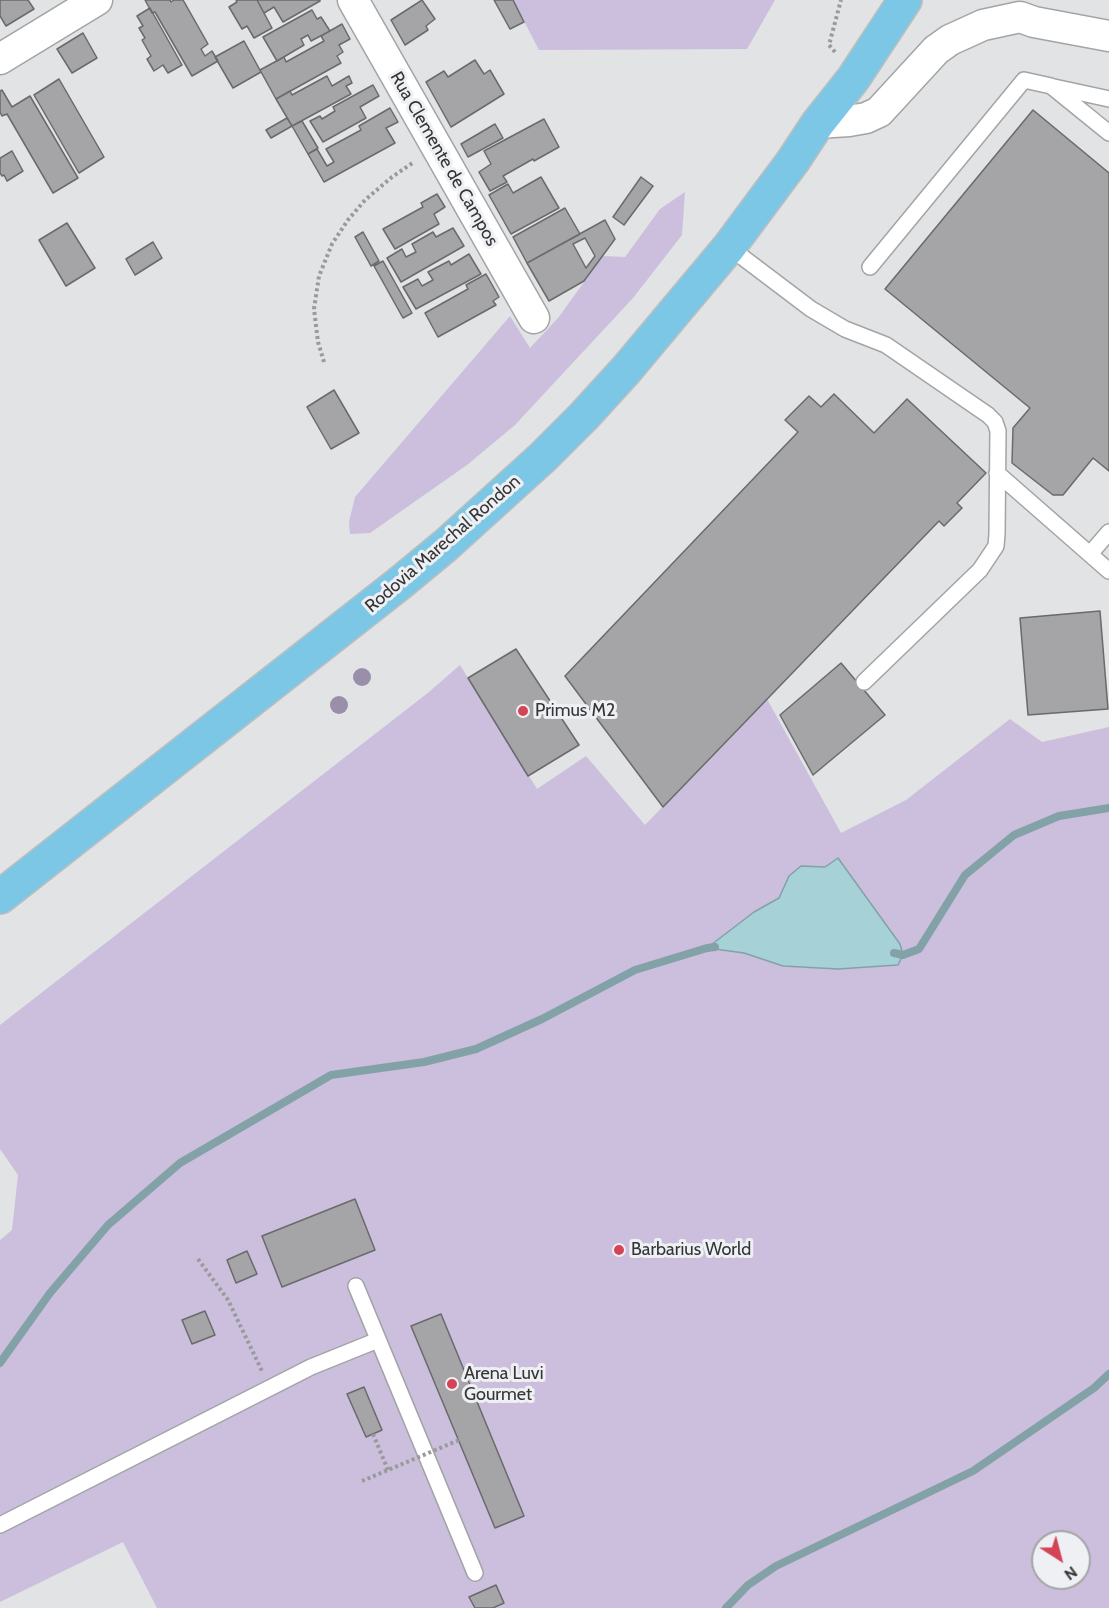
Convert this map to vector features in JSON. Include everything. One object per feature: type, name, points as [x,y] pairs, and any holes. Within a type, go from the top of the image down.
[{"type":"main road","name":"Rodovia Marechal Rondon","points":[[818,123],[877,0]]},
{"type":"main road","name":"Rodovia Marechal Rondon","points":[[0,897],[391,591],[543,457],[605,393],[675,314],[729,247],[818,123],[853,79],[905,0]]},
{"type":"street","points":[[0,59],[97,0]]},
{"type":"street","name":"Rua Clemente de Campos","points":[[353,0],[534,318]]},
{"type":"street","points":[[818,123],[849,122],[879,112],[936,50],[950,40],[983,25],[1011,8],[1034,22],[1109,36]]},
{"type":"lane","points":[[870,267],[1024,80],[1109,99]]},
{"type":"lane","points":[[1051,86],[1109,133]]},
{"type":"lane","points":[[729,247],[811,309],[845,329],[886,345],[988,416],[998,431],[996,546],[980,570],[864,682]]},
{"type":"lane","points":[[997,473],[1109,571]]},
{"type":"lane","points":[[1090,554],[1109,532]]},
{"type":"lane","points":[[356,1286],[475,1573]]},
{"type":"lane","points":[[0,1525],[311,1366],[378,1340]]},
{"type":"path","points":[[841,0],[829,45],[847,62]]},
{"type":"path","points":[[324,362],[318,342],[314,309],[319,276],[332,244],[365,200],[392,177],[437,147]]},
{"type":"path","points":[[198,1258],[228,1300],[270,1388]]},
{"type":"path","points":[[373,1434],[388,1470]]},
{"type":"path","points":[[362,1481],[459,1440]]},
{"type":"shaded area","points":[[513,0],[775,0],[747,49],[539,50]]},
{"type":"shaded area","points":[[685,192],[682,235],[633,298],[515,425],[467,465],[370,533],[350,534],[349,522],[355,497],[510,316],[530,348],[558,318],[603,256],[625,257],[660,209]]},
{"type":"shaded area","points":[[460,665],[537,789],[586,756],[645,825],[767,699],[841,833],[906,800],[1010,719],[1042,742],[1109,727],[1109,1608],[157,1608],[123,1542],[0,1602],[0,1240],[12,1230],[18,1175],[0,1149],[0,1025],[429,692]]},
{"type":"water","points":[[838,858],[900,944],[903,955],[898,965],[838,969],[783,966],[744,953],[707,948],[754,912],[779,898],[789,876],[801,866],[825,867]]},
{"type":"building","points":[[0,0],[28,0],[34,9],[6,26],[0,16]]},
{"type":"building","points":[[145,0],[170,0],[171,2],[183,0],[208,44],[201,49],[205,56],[212,51],[218,61],[192,76],[155,12],[152,13]]},
{"type":"building","points":[[236,0],[257,0],[272,28],[254,38],[247,26],[242,29],[229,7],[237,2]]},
{"type":"building","points":[[257,0],[320,1],[283,22],[274,7],[264,13]]},
{"type":"building","points":[[422,0],[435,19],[426,26],[428,30],[405,45],[391,20]]},
{"type":"building","points":[[494,0],[513,0],[524,22],[510,29]]},
{"type":"building","points":[[150,8],[182,65],[168,73],[163,65],[154,71],[147,59],[151,56],[142,40],[145,38],[139,28],[143,26],[137,16]]},
{"type":"building","points":[[312,10],[317,19],[321,17],[330,31],[311,41],[308,35],[301,39],[304,45],[277,61],[263,37]]},
{"type":"building","points":[[342,24],[350,39],[339,45],[343,52],[337,56],[341,63],[276,99],[260,70],[284,57],[286,62],[324,41],[321,36]]},
{"type":"building","points":[[83,33],[97,58],[72,73],[57,49]]},
{"type":"building","points":[[244,41],[261,72],[233,88],[215,57]]},
{"type":"building","points":[[475,60],[484,74],[490,70],[504,94],[451,127],[426,82],[444,71],[448,77]]},
{"type":"building","points":[[327,76],[332,86],[349,76],[352,83],[346,86],[351,94],[292,126],[276,99],[290,91],[292,95]]},
{"type":"building","points":[[59,79],[104,157],[79,173],[34,95]]},
{"type":"building","points":[[373,85],[379,96],[360,107],[366,118],[323,142],[310,121],[320,116],[322,119],[335,111],[333,107]]},
{"type":"building","points":[[2,90],[12,107],[30,96],[78,178],[53,193],[7,114],[2,116],[0,112],[0,91]]},
{"type":"building","points":[[390,108],[398,122],[386,128],[395,143],[324,182],[308,154],[317,149],[327,166],[334,162],[326,149],[361,130],[359,126]]},
{"type":"building","points":[[1033,110],[1109,173],[1109,471],[1093,458],[1063,495],[1053,495],[1012,463],[1013,428],[1030,408],[885,289]]},
{"type":"building","points":[[287,118],[292,126],[271,138],[266,130]]},
{"type":"building","points":[[544,119],[559,147],[503,176],[507,182],[490,191],[479,172],[491,164],[484,151]]},
{"type":"building","points":[[302,121],[318,148],[308,154],[292,126]]},
{"type":"building","points":[[495,124],[503,138],[468,157],[461,144]]},
{"type":"building","points":[[12,151],[23,171],[7,181],[0,173],[0,158]]},
{"type":"building","points":[[541,177],[559,208],[511,234],[489,195],[508,184],[513,193]]},
{"type":"building","points":[[641,177],[653,186],[624,225],[613,217]]},
{"type":"building","points":[[437,194],[445,207],[434,214],[439,224],[395,249],[383,229],[423,207],[421,203]]},
{"type":"building","points":[[565,208],[580,234],[527,263],[513,237]]},
{"type":"building","points":[[605,220],[615,239],[584,281],[549,301],[527,263]],"holes":[[[585,238],[595,256],[586,268],[573,244]]]},
{"type":"building","points":[[67,223],[95,268],[66,286],[39,240]]},
{"type":"building","points":[[453,228],[464,246],[401,282],[387,258],[402,249],[406,257],[416,252],[412,244],[433,232],[436,237]]},
{"type":"building","points":[[363,232],[379,261],[371,266],[355,237]]},
{"type":"building","points":[[153,242],[162,258],[135,275],[126,259]]},
{"type":"building","points":[[469,254],[481,274],[416,309],[403,287],[418,279],[422,286],[433,280],[428,272],[449,261],[451,265]]},
{"type":"building","points":[[383,261],[412,313],[403,318],[374,266]]},
{"type":"building","points":[[486,274],[499,297],[493,301],[496,305],[438,337],[425,313],[468,289],[466,285]]},
{"type":"building","points":[[334,390],[359,433],[331,449],[307,407]]},
{"type":"building","points":[[834,394],[874,433],[907,399],[986,473],[957,503],[962,508],[944,526],[939,521],[663,807],[565,676],[798,432],[785,420],[809,396],[821,407]]},
{"type":"building","points":[[1100,611],[1108,709],[1028,715],[1020,618]]},
{"type":"building","name":"Primus M2","points":[[516,649],[579,745],[528,776],[468,678]]},
{"type":"building","points":[[841,663],[885,715],[813,775],[780,715]]},
{"type":"building","points":[[355,1199],[375,1250],[282,1287],[262,1236]]},
{"type":"building","points":[[247,1251],[257,1274],[236,1283],[227,1260]]},
{"type":"building","points":[[205,1311],[215,1335],[192,1344],[182,1320]]},
{"type":"building","points":[[441,1314],[524,1516],[495,1528],[411,1326]]},
{"type":"building","points":[[364,1387],[382,1430],[366,1437],[347,1394]]},
{"type":"building","points":[[496,1585],[504,1603],[493,1608],[475,1608],[469,1597]]},
{"type":"waterway","points":[[894,953],[903,955],[919,949],[965,875],[1014,835],[1059,816],[1109,808]]},
{"type":"waterway","points":[[0,1363],[50,1293],[108,1225],[180,1163],[331,1075],[424,1062],[476,1049],[542,1019],[635,970],[715,947]]},
{"type":"waterway","points":[[726,1608],[748,1585],[776,1566],[973,1471],[1094,1388],[1109,1374]]},
{"type":"place","name":"Primus M2","points":[[523,711]]},
{"type":"place","name":"Barbarius World","points":[[619,1250]]},
{"type":"place","name":"Arena Luvi Gourmet","points":[[452,1384]]}]
